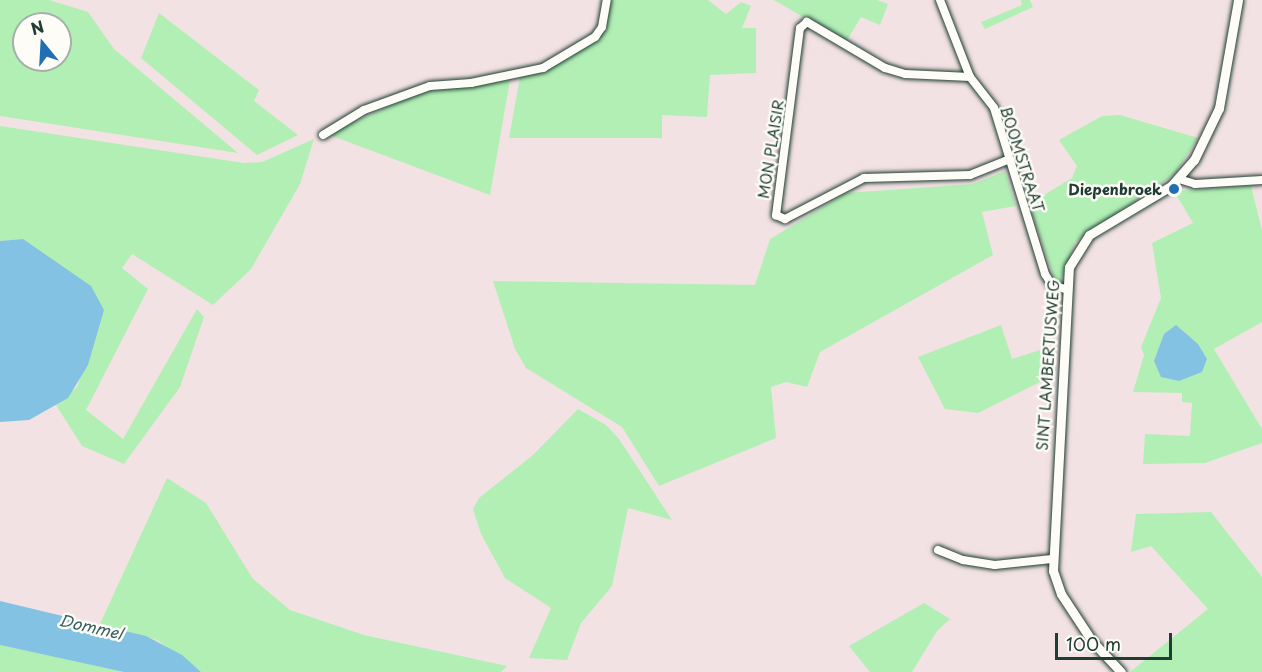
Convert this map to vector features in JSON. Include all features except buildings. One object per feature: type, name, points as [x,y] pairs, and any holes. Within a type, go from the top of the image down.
[{"type":"street","points":[[323,135],[364,110],[430,86],[471,83],[543,68],[594,37],[602,27],[607,0]]},
{"type":"street","name":"BOOMSTRAAT","points":[[940,0],[970,77],[994,108],[1045,274],[1052,285],[1065,289]]},
{"type":"street","name":"SINT LAMBERTUSWEG","points":[[1120,672],[1092,642],[1061,594],[1052,559],[1065,289],[1073,255],[1089,235],[1179,179],[1215,122],[1238,0]]},
{"type":"street","name":"MON PLAISIR","points":[[970,77],[939,78],[885,68],[807,22],[800,28],[776,215],[785,219],[864,178],[970,176],[1010,159]]},
{"type":"street","points":[[1179,179],[1195,184],[1262,180]]},
{"type":"street","points":[[938,550],[963,561],[995,565],[1052,559]]},
{"type":"green space","points":[[0,0],[49,0],[88,12],[114,49],[238,153],[0,116]]},
{"type":"green space","points":[[608,0],[708,0],[726,14],[741,2],[751,6],[742,28],[756,28],[756,73],[710,75],[707,117],[662,115],[662,138],[509,138],[520,77],[569,58],[590,43],[602,28]]},
{"type":"green space","points":[[774,0],[877,0],[888,4],[880,25],[861,17],[846,42]]},
{"type":"green space","points":[[1021,0],[1030,0],[1033,7],[985,29],[981,22],[1022,5]]},
{"type":"green space","points":[[159,13],[259,90],[254,101],[298,135],[257,155],[141,58]]},
{"type":"green space","points":[[510,80],[490,195],[327,134],[418,93]]},
{"type":"green space","points":[[1120,115],[1198,138],[1175,174],[1075,242],[1060,285],[1056,284],[1029,204],[1072,178],[1077,166],[1059,140],[1102,116]]},
{"type":"green space","points":[[0,126],[244,163],[262,162],[314,139],[300,184],[251,269],[213,305],[132,254],[122,268],[148,289],[86,410],[123,439],[197,309],[204,317],[180,387],[124,464],[82,446],[56,405],[77,387],[104,310],[23,239],[0,241]]},
{"type":"green space","points":[[1005,171],[1016,206],[982,212],[993,255],[820,352],[807,387],[786,382],[771,387],[776,438],[659,486],[622,427],[526,368],[515,349],[493,281],[755,285],[770,239],[846,193],[973,184]]},
{"type":"green space","points":[[1251,186],[1262,230],[1262,322],[1214,349],[1262,429],[1262,443],[1205,463],[1143,464],[1145,434],[1190,436],[1192,403],[1182,402],[1182,393],[1133,392],[1144,355],[1141,347],[1161,298],[1152,243],[1193,223],[1174,191]]},
{"type":"green space","points":[[1001,325],[1012,359],[1049,347],[1048,378],[978,413],[945,409],[918,357]]},
{"type":"green space","points":[[578,409],[606,425],[619,439],[672,520],[628,508],[612,586],[581,623],[567,660],[529,658],[551,608],[505,578],[481,534],[473,509],[479,498],[533,455]]},
{"type":"green space","points":[[167,478],[206,503],[253,579],[290,610],[364,635],[507,666],[501,672],[201,672],[157,640],[100,624]]},
{"type":"green space","points":[[1211,512],[1262,577],[1262,672],[1130,672],[1208,609],[1151,546],[1131,552],[1136,514]]},
{"type":"green space","points":[[924,603],[950,619],[937,631],[912,672],[870,672],[849,646]]},
{"type":"green space","points":[[0,645],[117,670],[124,672],[0,672]]},
{"type":"water","points":[[23,239],[91,286],[104,310],[88,365],[68,398],[29,420],[0,422],[0,241]]},
{"type":"water","points":[[1176,325],[1198,344],[1207,359],[1202,372],[1179,381],[1161,377],[1154,361],[1164,334]]},
{"type":"water","name":"Dommel","points":[[0,601],[146,636],[182,655],[201,672],[124,672],[0,645]]},
{"type":"place","name":"Diepenbroek","points":[[1174,189]]}]
